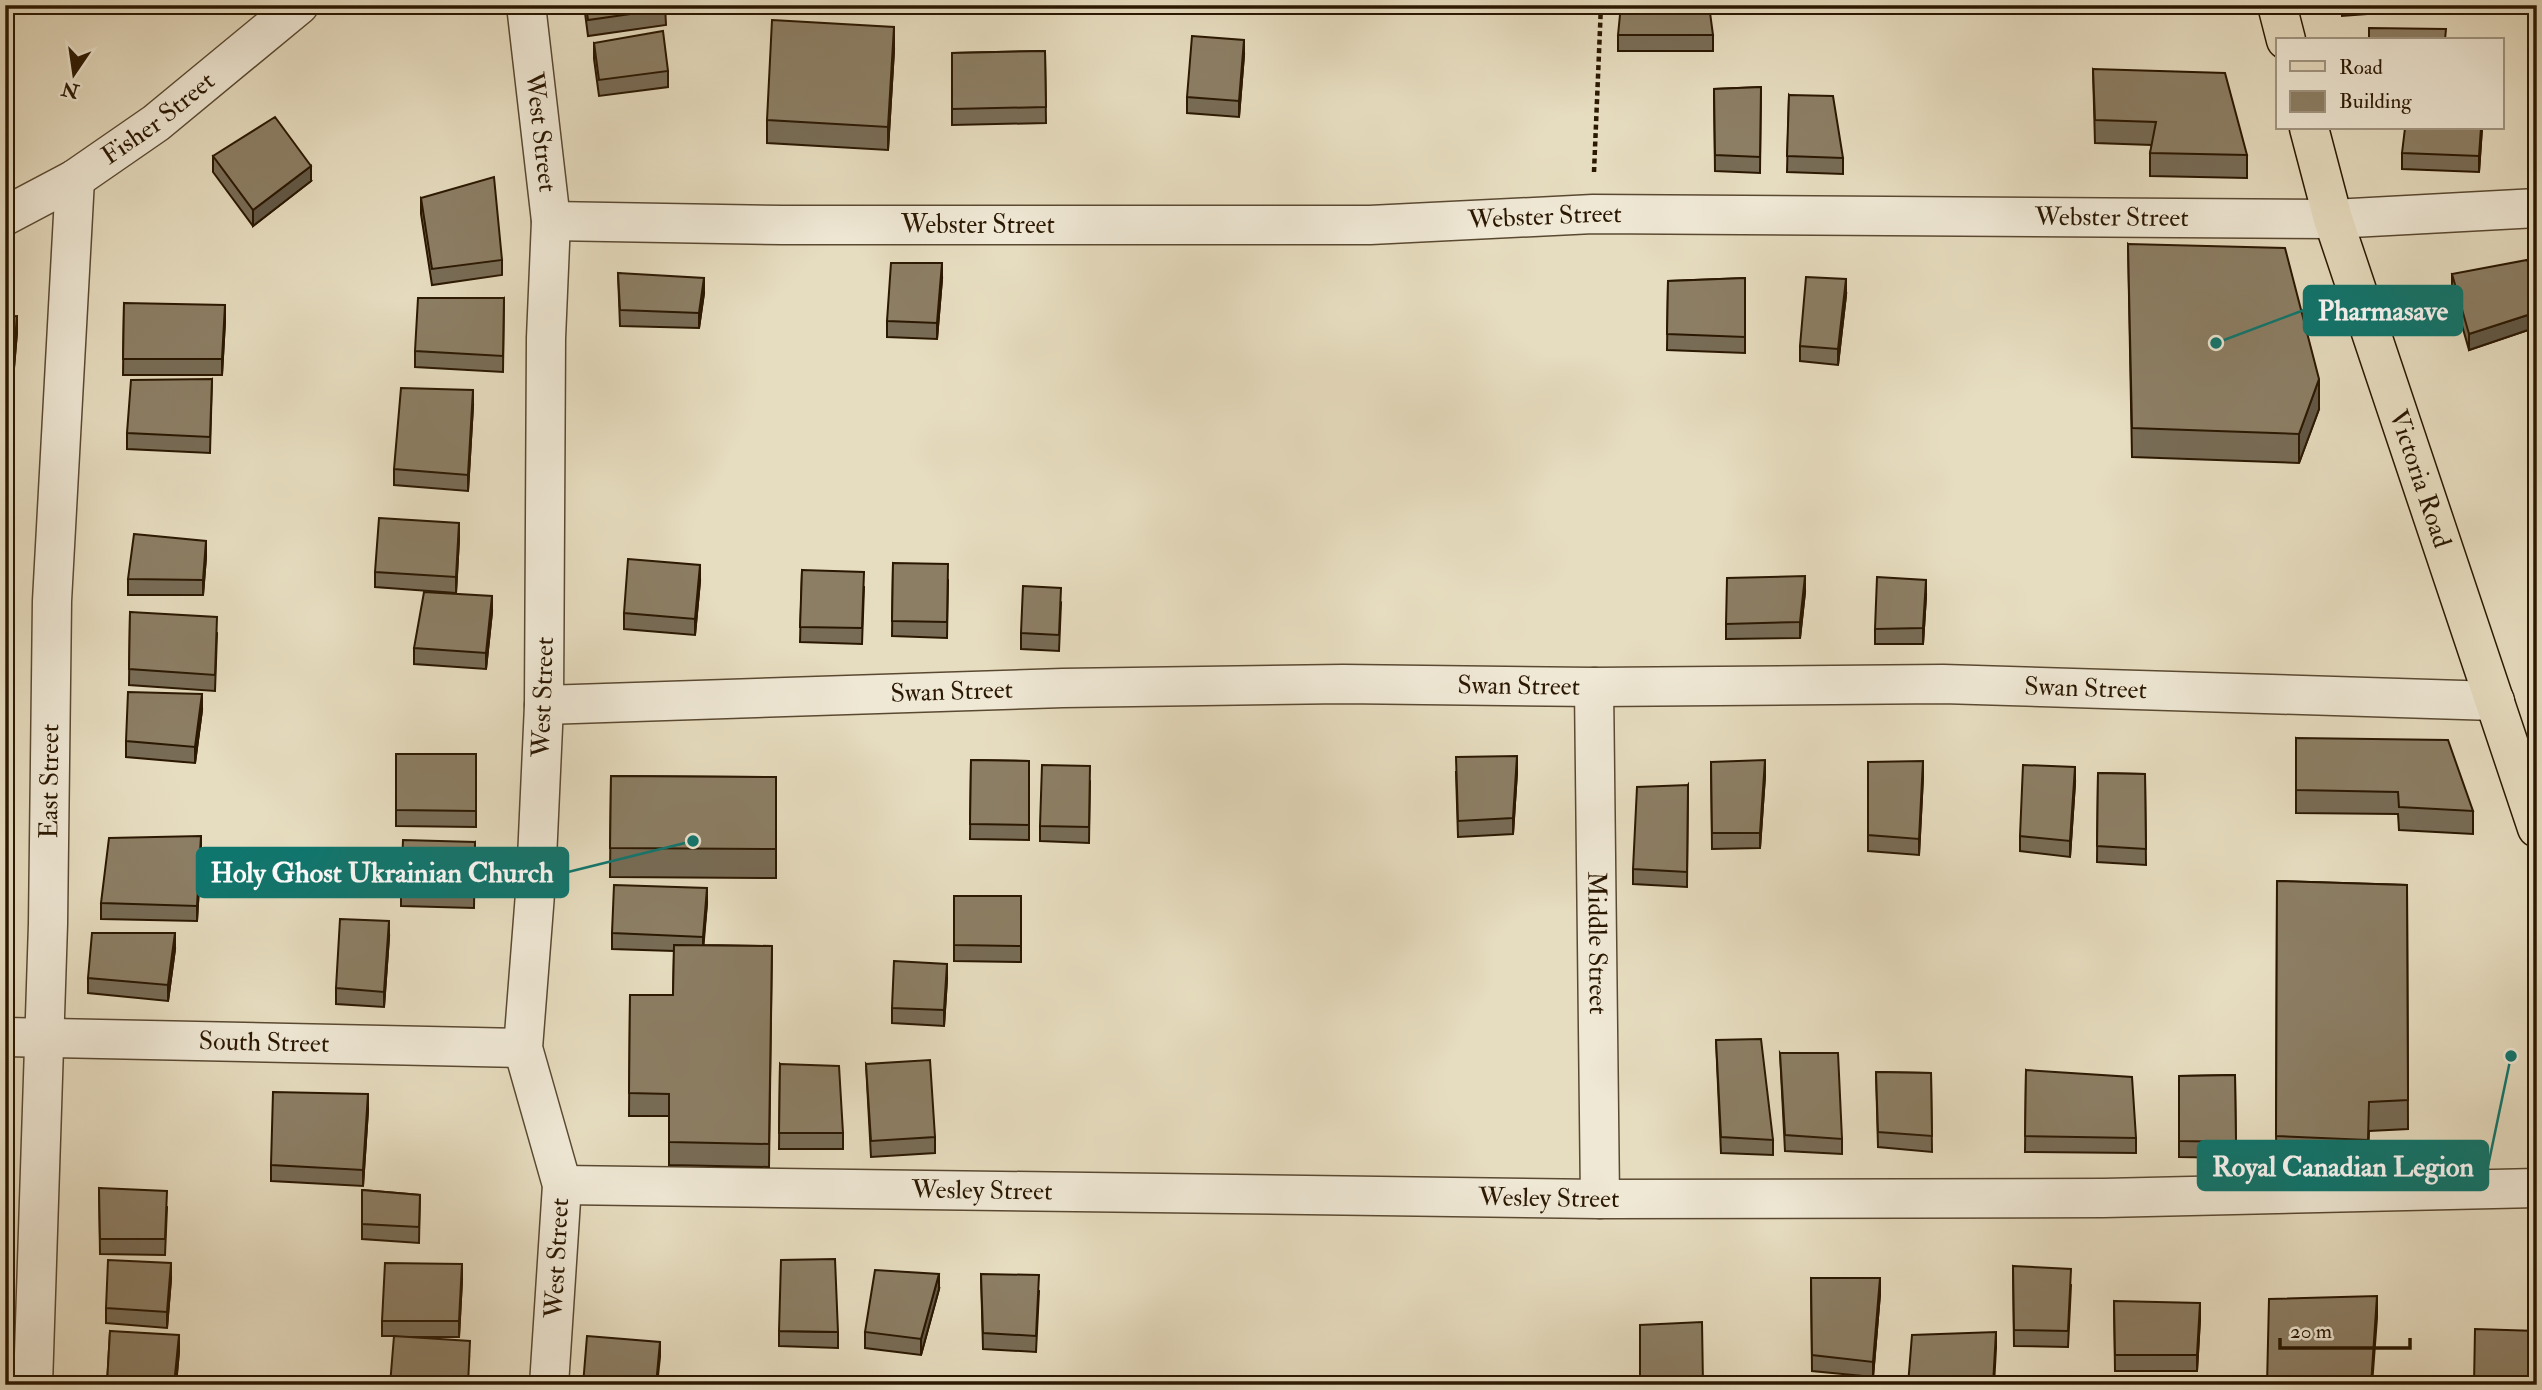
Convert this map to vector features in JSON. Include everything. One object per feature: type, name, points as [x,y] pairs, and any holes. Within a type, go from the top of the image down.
[{"type":"main road","points":[[2277,5],[2285,38]]},
{"type":"main road","name":"Victoria Road","points":[[2310,130],[2333,219],[2537,828]]},
{"type":"street","name":"Fisher Street","points":[[5,216],[75,179],[156,124],[299,5]]},
{"type":"street","name":"West Street","points":[[526,5],[551,221],[546,338],[544,705],[536,881],[523,1048],[562,1185],[550,1385]]},
{"type":"street","name":"East Street","points":[[33,1385],[52,601],[75,179]]},
{"type":"street","name":"Webster Street","points":[[551,221],[782,225],[1370,225],[1592,214],[2333,219],[2537,208]]},
{"type":"street","name":"Swan Street","points":[[544,705],[1063,688],[1343,684],[1594,687],[1942,684],[2495,701]]},
{"type":"street","name":"Middle Street","points":[[1594,687],[1600,1199]]},
{"type":"street","name":"South Street","points":[[5,1037],[523,1048]]},
{"type":"street","name":"Wesley Street","points":[[562,1185],[1600,1199],[2104,1198],[2537,1188]]},
{"type":"path","points":[[1592,214],[1601,5]]},
{"type":"building","points":[[586,5],[665,5],[666,9],[588,20]]},
{"type":"building","points":[[1621,5],[1709,5],[1713,35],[1618,35]]},
{"type":"building","points":[[772,20],[894,27],[888,127],[767,120]]},
{"type":"building","points":[[2369,28],[2446,29],[2445,38],[2369,38]]},
{"type":"building","points":[[663,31],[668,71],[599,80],[594,43]]},
{"type":"building","points":[[1192,36],[1244,40],[1239,101],[1187,97]]},
{"type":"building","points":[[1045,51],[1046,107],[952,109],[952,53]]},
{"type":"building","points":[[2093,69],[2225,73],[2247,155],[2150,153],[2156,122],[2095,120]]},
{"type":"building","points":[[1761,87],[1760,157],[1715,155],[1714,89]]},
{"type":"building","points":[[1789,95],[1833,96],[1843,158],[1787,156]]},
{"type":"building","points":[[275,117],[311,166],[253,210],[213,156]]},
{"type":"building","points":[[2405,130],[2481,130],[2479,156],[2402,153]]},
{"type":"building","points":[[494,177],[502,260],[432,269],[421,198]]},
{"type":"building","points":[[2128,244],[2285,248],[2319,379],[2299,434],[2132,428]]},
{"type":"building","points":[[2527,260],[2537,286],[2537,312],[2469,334],[2452,274]]},
{"type":"building","points":[[891,263],[942,263],[937,323],[887,321]]},
{"type":"building","points":[[618,273],[704,278],[699,313],[620,310]]},
{"type":"building","points":[[1806,277],[1846,279],[1838,349],[1800,346]]},
{"type":"building","points":[[1745,278],[1745,337],[1667,334],[1668,281]]},
{"type":"building","points":[[418,298],[504,298],[503,356],[415,351]]},
{"type":"building","points":[[124,303],[225,305],[222,359],[123,359]]},
{"type":"building","points":[[17,316],[12,376],[5,376],[5,317]]},
{"type":"building","points":[[212,379],[210,437],[127,433],[131,380]]},
{"type":"building","points":[[401,388],[473,390],[468,475],[394,469]]},
{"type":"building","points":[[379,518],[459,523],[456,577],[375,572]]},
{"type":"building","points":[[5,523],[8,523],[7,582],[5,582]]},
{"type":"building","points":[[134,534],[206,541],[203,580],[128,579]]},
{"type":"building","points":[[628,559],[700,565],[695,619],[624,613]]},
{"type":"building","points":[[893,563],[948,564],[947,622],[892,621]]},
{"type":"building","points":[[802,570],[864,572],[862,628],[800,627]]},
{"type":"building","points":[[1805,576],[1800,622],[1726,624],[1727,578]]},
{"type":"building","points":[[1877,577],[1926,580],[1923,628],[1875,629]]},
{"type":"building","points":[[1023,586],[1061,588],[1059,635],[1021,633]]},
{"type":"building","points":[[424,592],[492,596],[486,653],[414,648]]},
{"type":"building","points":[[130,612],[217,617],[215,675],[129,669]]},
{"type":"building","points":[[128,692],[202,694],[195,747],[126,741]]},
{"type":"building","points":[[2296,738],[2448,740],[2473,811],[2399,807],[2398,792],[2296,790]]},
{"type":"building","points":[[396,754],[476,754],[476,811],[396,810]]},
{"type":"building","points":[[1517,756],[1513,818],[1458,821],[1456,757]]},
{"type":"building","points":[[971,760],[1029,761],[1029,825],[970,824]]},
{"type":"building","points":[[1765,760],[1760,833],[1712,833],[1711,762]]},
{"type":"building","points":[[1923,761],[1919,839],[1868,835],[1868,762]]},
{"type":"building","points":[[1042,765],[1090,766],[1089,827],[1040,826]]},
{"type":"building","points":[[2023,765],[2075,767],[2070,841],[2020,836]]},
{"type":"building","points":[[2098,773],[2145,774],[2146,849],[2097,846]]},
{"type":"building","points":[[611,776],[776,777],[776,849],[610,848]]},
{"type":"building","points":[[1688,785],[1687,872],[1633,869],[1637,787]]},
{"type":"building","points":[[201,836],[197,906],[101,903],[109,838]]},
{"type":"building","points":[[403,840],[475,842],[474,893],[401,890]]},
{"type":"building","points":[[2277,881],[2407,885],[2408,1100],[2369,1102],[2368,1140],[2276,1136]]},
{"type":"building","points":[[614,885],[707,888],[703,937],[612,933]]},
{"type":"building","points":[[954,896],[1021,896],[1021,946],[954,945]]},
{"type":"building","points":[[340,919],[389,921],[384,992],[336,988]]},
{"type":"building","points":[[92,933],[175,933],[168,985],[88,978]]},
{"type":"building","points":[[674,945],[772,946],[769,1144],[669,1142],[669,1094],[629,1093],[630,995],[673,995]]},
{"type":"building","points":[[894,961],[947,964],[944,1010],[892,1008]]},
{"type":"building","points":[[1761,1039],[1773,1140],[1721,1137],[1716,1040]]},
{"type":"building","points":[[1780,1053],[1838,1053],[1842,1139],[1785,1135]]},
{"type":"building","points":[[930,1060],[935,1137],[871,1141],[866,1064]]},
{"type":"building","points":[[780,1064],[839,1066],[843,1133],[779,1133]]},
{"type":"building","points":[[2026,1070],[2132,1077],[2136,1138],[2025,1136]]},
{"type":"building","points":[[1876,1072],[1931,1073],[1932,1136],[1878,1132]]},
{"type":"building","points":[[2235,1075],[2236,1142],[2179,1141],[2179,1076]]},
{"type":"building","points":[[273,1092],[368,1094],[363,1170],[271,1165]]},
{"type":"building","points":[[99,1188],[167,1191],[165,1239],[100,1239]]},
{"type":"building","points":[[362,1190],[420,1195],[419,1227],[362,1224]]},
{"type":"building","points":[[835,1259],[838,1332],[779,1331],[781,1260]]},
{"type":"building","points":[[108,1260],[171,1263],[167,1312],[106,1308]]},
{"type":"building","points":[[385,1263],[462,1264],[459,1321],[382,1321]]},
{"type":"building","points":[[2013,1266],[2071,1269],[2068,1331],[2014,1330]]},
{"type":"building","points":[[875,1270],[939,1274],[921,1339],[865,1332]]},
{"type":"building","points":[[981,1274],[1039,1275],[1036,1336],[983,1333]]},
{"type":"building","points":[[1811,1278],[1880,1278],[1873,1362],[1812,1355]]},
{"type":"building","points":[[2377,1296],[2371,1385],[2267,1385],[2269,1299]]},
{"type":"building","points":[[2114,1301],[2200,1303],[2197,1355],[2115,1355]]},
{"type":"building","points":[[1702,1322],[1703,1385],[1640,1385],[1640,1325]]},
{"type":"building","points":[[2475,1329],[2537,1331],[2537,1385],[2474,1385]]},
{"type":"building","points":[[110,1331],[179,1335],[174,1385],[107,1383]]},
{"type":"building","points":[[1996,1332],[1993,1385],[1908,1385],[1912,1335]]},
{"type":"building","points":[[394,1336],[470,1341],[468,1385],[390,1385]]},
{"type":"building","points":[[587,1336],[660,1342],[656,1385],[583,1385]]},
{"type":"place","name":"Pharmasave","points":[[2216,343]]},
{"type":"place","name":"Holy Ghost Ukrainian Church","points":[[693,841]]},
{"type":"place","name":"Royal Canadian Legion","points":[[2511,1056]]}]
